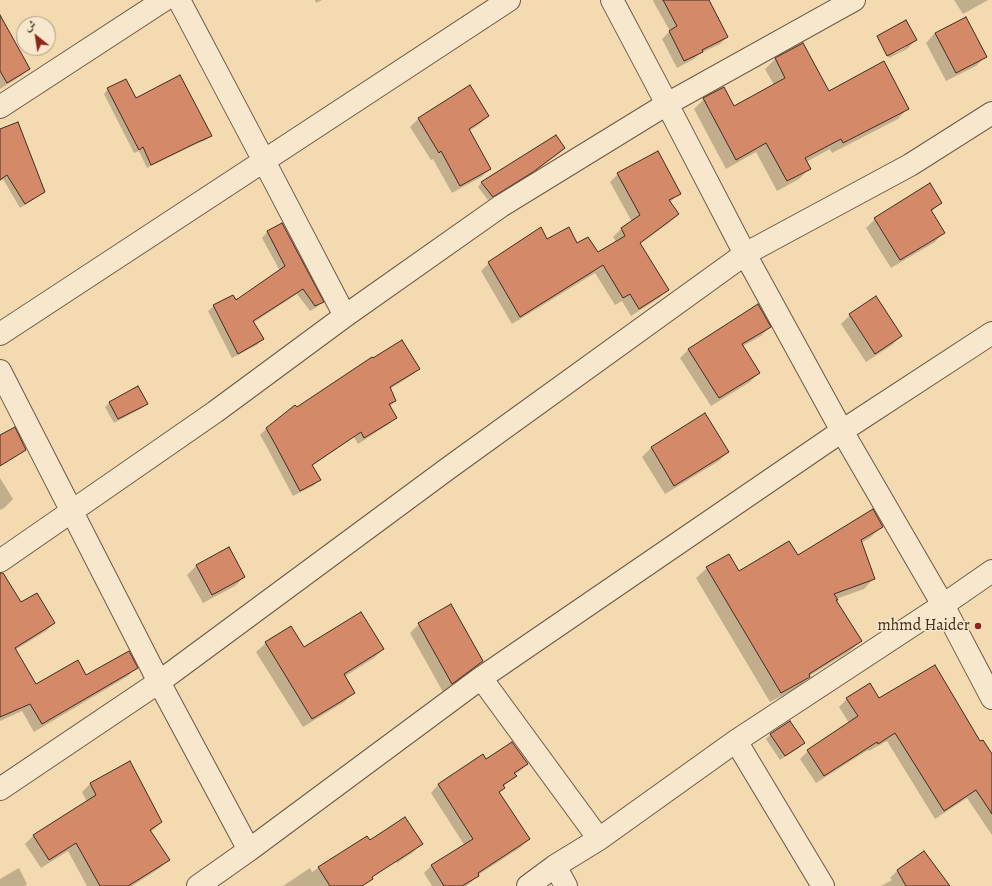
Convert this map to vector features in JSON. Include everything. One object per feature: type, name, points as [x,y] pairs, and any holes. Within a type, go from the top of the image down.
[{"type":"street","points":[[0,108],[164,0]]},
{"type":"street","points":[[179,0],[345,316]]},
{"type":"street","points":[[0,334],[509,0]]},
{"type":"street","points":[[612,0],[745,254],[842,431],[943,605],[992,698]]},
{"type":"street","points":[[0,561],[215,412],[345,316],[501,206],[667,104],[854,0]]},
{"type":"street","points":[[0,789],[159,682],[450,467],[745,254],[910,166],[992,113]]},
{"type":"street","points":[[198,886],[481,678],[842,431],[992,333]]},
{"type":"street","points":[[0,371],[159,682],[249,850]]},
{"type":"street","points":[[528,886],[555,866],[599,839],[736,741],[943,605],[992,571]]},
{"type":"street","points":[[481,678],[599,839]]},
{"type":"street","points":[[736,741],[823,886]]},
{"type":"street","points":[[555,866],[566,886]]},
{"type":"building","points":[[663,0],[709,0],[728,37],[684,61],[669,31],[677,26]]},
{"type":"building","points":[[0,15],[16,44],[16,56],[23,56],[30,69],[7,83],[0,71]]},
{"type":"building","points":[[966,17],[987,57],[956,73],[935,33]]},
{"type":"building","points":[[906,20],[917,40],[887,56],[877,36]]},
{"type":"building","points":[[803,43],[829,91],[884,61],[909,109],[843,143],[841,139],[805,158],[811,169],[787,181],[766,143],[736,160],[703,98],[724,87],[734,106],[785,78],[775,58]]},
{"type":"building","points":[[180,75],[212,136],[151,165],[143,147],[139,150],[107,88],[126,79],[136,98]]},
{"type":"building","points":[[470,85],[489,116],[469,129],[491,169],[460,186],[441,151],[439,153],[418,118]]},
{"type":"building","points":[[18,122],[45,192],[25,204],[7,175],[0,180],[0,129]]},
{"type":"building","points":[[556,135],[565,148],[533,172],[493,197],[481,182]]},
{"type":"building","points":[[658,151],[681,194],[669,200],[679,214],[640,243],[669,290],[639,309],[630,294],[623,298],[603,265],[520,317],[488,262],[541,227],[547,239],[569,227],[577,243],[588,237],[598,252],[625,236],[621,228],[640,215],[617,173]]},
{"type":"building","points":[[930,183],[942,203],[931,210],[945,233],[900,260],[874,218]]},
{"type":"building","points":[[282,223],[324,302],[315,306],[303,289],[253,321],[264,339],[238,354],[213,305],[233,295],[236,300],[285,266],[267,231]]},
{"type":"building","points":[[876,296],[902,336],[875,354],[849,314]]},
{"type":"building","points":[[758,304],[771,327],[742,344],[760,373],[719,398],[688,349]]},
{"type":"building","points":[[402,340],[420,369],[390,387],[396,401],[389,404],[397,418],[364,438],[361,432],[312,465],[321,480],[300,491],[266,428],[295,405],[297,407],[372,357],[373,358]]},
{"type":"building","points":[[138,386],[148,404],[118,419],[109,402]]},
{"type":"building","points":[[705,413],[729,452],[674,486],[651,447]]},
{"type":"building","points":[[15,427],[26,450],[0,466],[0,435]]},
{"type":"building","points":[[873,509],[883,527],[861,540],[875,579],[834,594],[838,600],[836,600],[862,641],[809,674],[810,677],[781,693],[706,567],[729,554],[739,571],[789,541],[798,555]]},
{"type":"building","points":[[229,547],[245,577],[212,595],[196,565]]},
{"type":"building","points":[[0,573],[3,573],[21,602],[37,593],[55,623],[15,648],[36,684],[78,660],[86,675],[129,651],[138,668],[42,724],[30,704],[0,717]]},
{"type":"building","points":[[451,604],[483,661],[452,684],[418,623]]},
{"type":"building","points":[[361,612],[384,649],[344,674],[355,693],[312,719],[265,642],[291,626],[304,647]]},
{"type":"building","points":[[935,665],[980,741],[983,740],[992,754],[992,814],[976,790],[944,811],[895,733],[878,744],[877,742],[824,776],[807,750],[858,716],[846,698],[870,683],[879,698]]},
{"type":"building","points":[[790,721],[805,743],[785,756],[770,734]]},
{"type":"building","points":[[512,742],[528,764],[514,773],[517,776],[503,785],[505,788],[499,792],[530,839],[478,873],[479,876],[462,886],[444,886],[431,865],[473,839],[438,784],[483,754],[486,759]]},
{"type":"building","points":[[130,761],[162,822],[150,830],[170,860],[128,886],[100,886],[76,843],[49,860],[33,835],[96,795],[90,783]]},
{"type":"building","points":[[405,817],[423,844],[372,877],[373,879],[362,886],[330,886],[318,867],[367,836],[370,840]]},
{"type":"building","points":[[924,851],[950,886],[906,886],[897,870]]},
{"type":"place","name":"mhmd Haider","points":[[978,626]]}]
